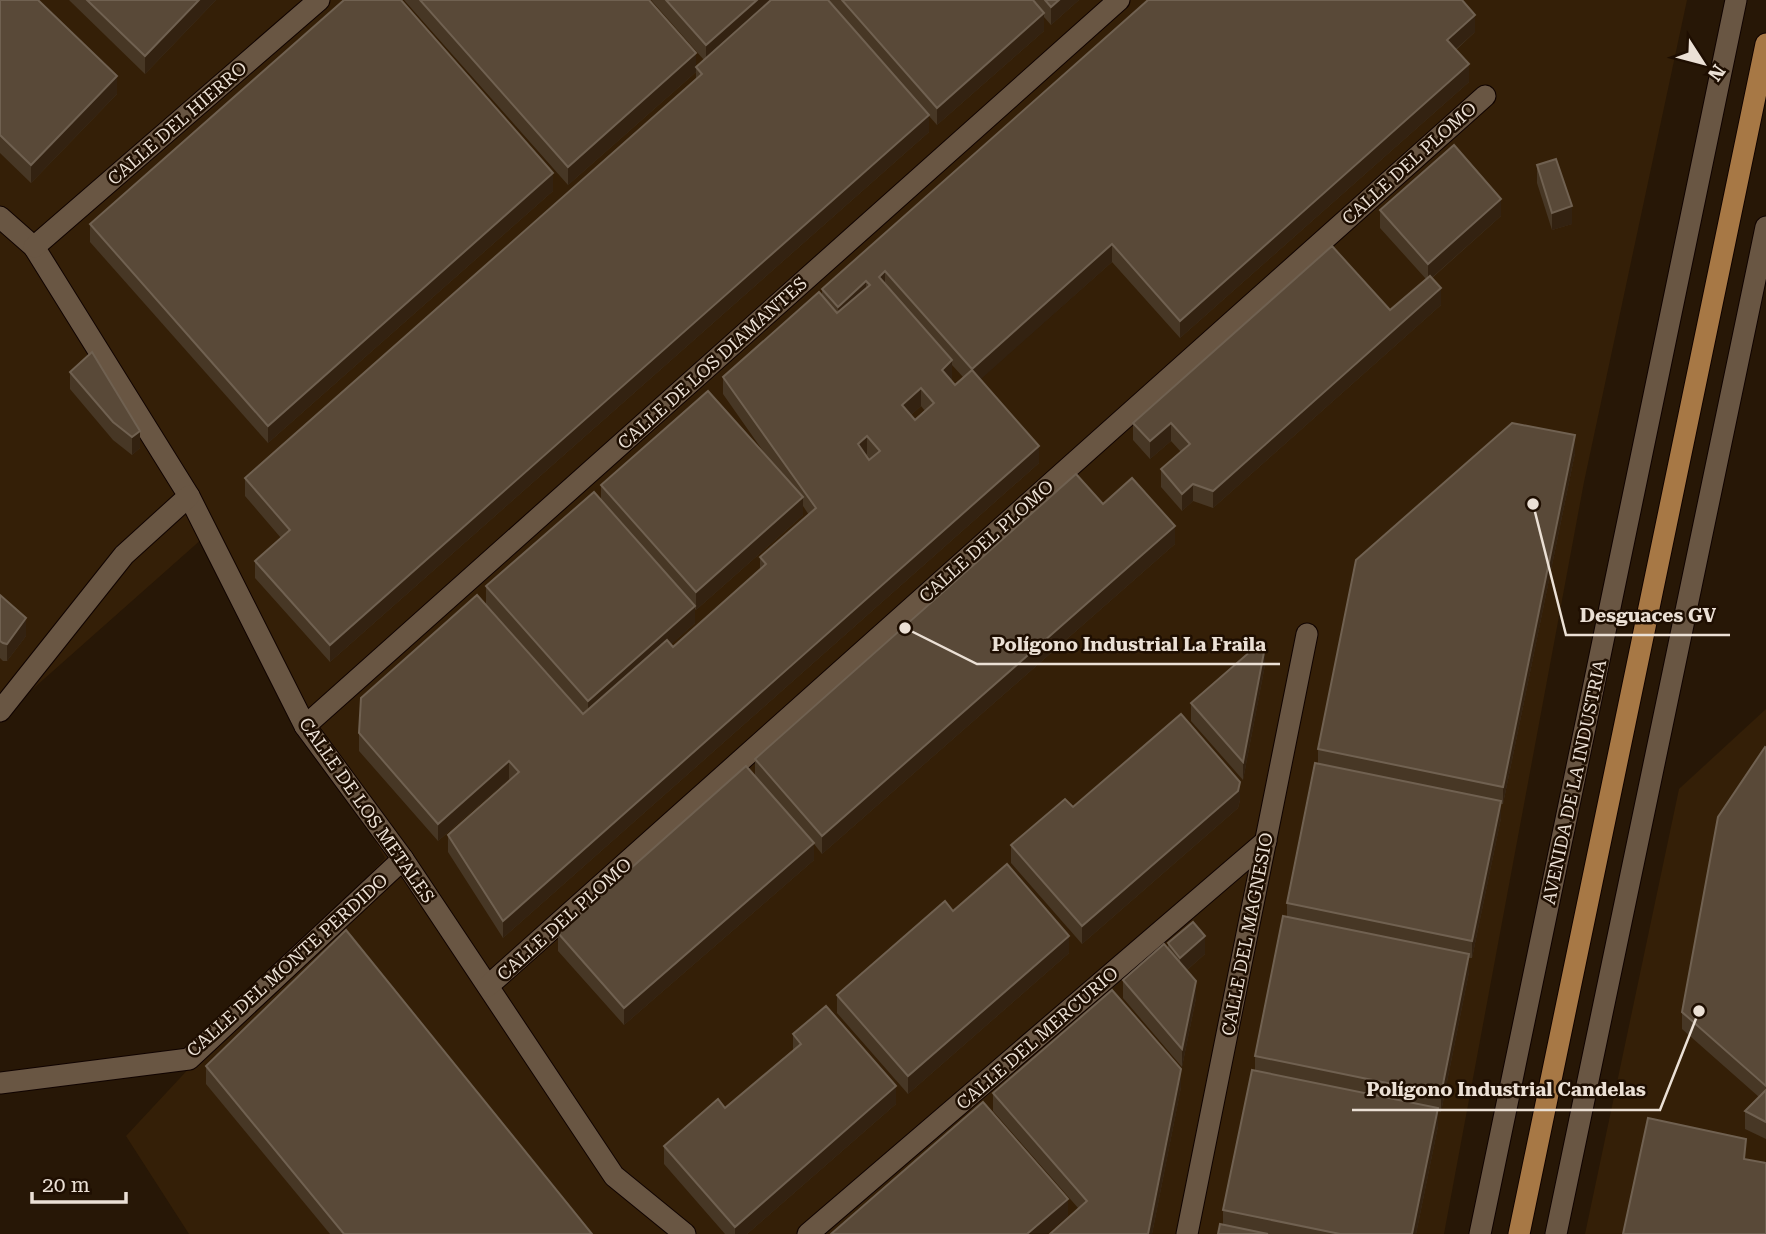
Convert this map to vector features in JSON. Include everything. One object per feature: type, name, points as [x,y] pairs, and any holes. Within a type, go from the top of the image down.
[{"type":"main road","points":[[1519,1234],[1766,44]]},
{"type":"street","name":"CALLE DEL HIERRO","points":[[34,247],[319,0]]},
{"type":"street","name":"CALLE DE LOS DIAMANTES","points":[[305,726],[1119,0]]},
{"type":"street","name":"AVENIDA DE LA INDUSTRIA","points":[[1480,1234],[1736,0]]},
{"type":"street","name":"CALLE DEL PLOMO","points":[[488,986],[1485,96]]},
{"type":"street","name":"CALLE DE LOS METALES","points":[[0,217],[34,247],[189,496],[305,726],[403,859],[614,1176],[685,1234]]},
{"type":"street","points":[[1556,1234],[1766,227]]},
{"type":"street","points":[[0,711],[124,555],[189,496]]},
{"type":"street","name":"CALLE DEL MAGNESIO","points":[[1187,1234],[1307,634]]},
{"type":"street","name":"CALLE DEL MERCURIO","points":[[807,1234],[1266,841]]},
{"type":"street","name":"CALLE DEL MONTE PERDIDO","points":[[0,1083],[189,1059],[403,859]]},
{"type":"shaded area","points":[[0,0],[1687,0],[1584,482],[1444,1234],[189,1234],[126,1136],[385,858],[203,538],[0,718]]},
{"type":"shaded area","points":[[1766,709],[1766,1234],[1585,1234],[1679,789]]},
{"type":"building","points":[[0,0],[38,0],[117,76],[31,165],[0,135]]},
{"type":"building","points":[[87,0],[199,0],[145,56]]},
{"type":"building","points":[[344,0],[401,0],[553,173],[268,426],[90,224]]},
{"type":"building","points":[[420,0],[649,0],[696,53],[568,167]]},
{"type":"building","points":[[666,0],[757,0],[706,45]]},
{"type":"building","points":[[771,0],[828,0],[929,115],[330,645],[255,561],[290,530],[245,478],[702,74],[696,67]]},
{"type":"building","points":[[842,0],[1033,0],[1044,13],[937,108]]},
{"type":"building","points":[[1045,0],[1059,0],[1051,7]]},
{"type":"building","points":[[1148,0],[1462,0],[1475,15],[1447,40],[1469,64],[1180,321],[1112,244],[972,369],[885,271],[879,277],[952,360],[942,370],[955,385],[972,370],[1039,446],[503,921],[448,835],[519,772],[509,761],[438,824],[359,733],[361,698],[477,595],[583,714],[667,640],[673,647],[766,564],[760,557],[816,508],[723,377],[819,292],[837,313],[870,285],[866,281],[838,307],[822,289]],"holes":[[[921,388],[934,403],[915,420],[902,405]],[[867,436],[880,451],[869,460],[858,444]]]},
{"type":"building","points":[[1454,145],[1501,199],[1428,264],[1380,210]]},
{"type":"building","points":[[1556,159],[1572,206],[1552,213],[1537,165]]},
{"type":"building","points":[[1332,246],[1390,310],[1430,276],[1441,288],[1213,491],[1193,484],[1182,494],[1161,469],[1190,444],[1171,423],[1150,441],[1133,423]]},
{"type":"building","points":[[92,352],[140,431],[132,437],[113,422],[70,372]]},
{"type":"building","points":[[708,391],[803,497],[696,592],[601,485]]},
{"type":"building","points":[[1512,423],[1575,435],[1503,787],[1318,749],[1356,560]]},
{"type":"building","points":[[1076,474],[1103,504],[1132,478],[1175,526],[822,836],[755,759]]},
{"type":"building","points":[[594,492],[695,606],[588,701],[486,586]]},
{"type":"building","points":[[0,595],[26,618],[7,644],[0,641]]},
{"type":"building","points":[[1260,643],[1265,647],[1243,762],[1191,703]]},
{"type":"building","points":[[1181,714],[1240,782],[1238,791],[1082,926],[1011,845],[1065,799],[1073,807]]},
{"type":"building","points":[[1765,747],[1766,1086],[1682,1012],[1718,817]]},
{"type":"building","points":[[1315,763],[1501,801],[1472,941],[1287,903]]},
{"type":"building","points":[[746,766],[814,843],[624,1008],[558,933]]},
{"type":"building","points":[[1007,864],[1069,936],[908,1076],[837,995],[945,901],[953,911]]},
{"type":"building","points":[[1283,916],[1469,954],[1441,1094],[1255,1056]]},
{"type":"building","points":[[1193,922],[1205,936],[1180,958],[1168,943]]},
{"type":"building","points":[[346,930],[592,1234],[344,1234],[206,1066]]},
{"type":"building","points":[[1164,944],[1196,981],[1182,1049],[1123,980]]},
{"type":"building","points":[[1112,990],[1181,1069],[1148,1234],[1050,1234],[1087,1201],[993,1093]]},
{"type":"building","points":[[826,1006],[896,1086],[735,1227],[664,1146],[718,1099],[725,1108],[801,1044],[793,1034]]},
{"type":"building","points":[[1252,1070],[1438,1108],[1412,1234],[1340,1234],[1223,1210]]},
{"type":"building","points":[[1766,1090],[1766,1122],[1745,1111]]},
{"type":"building","points":[[983,1102],[1068,1199],[1027,1234],[831,1234]]},
{"type":"building","points":[[1648,1118],[1746,1139],[1744,1159],[1766,1163],[1766,1234],[1623,1234]]},
{"type":"building","points":[[1220,1224],[1268,1234],[1218,1234]]},
{"type":"place","name":"Desguaces GV","points":[[1533,504]]},
{"type":"place","name":"Polígono Industrial La Fraila","points":[[905,628]]},
{"type":"place","name":"Polígono Industrial Candelas","points":[[1699,1011]]}]
